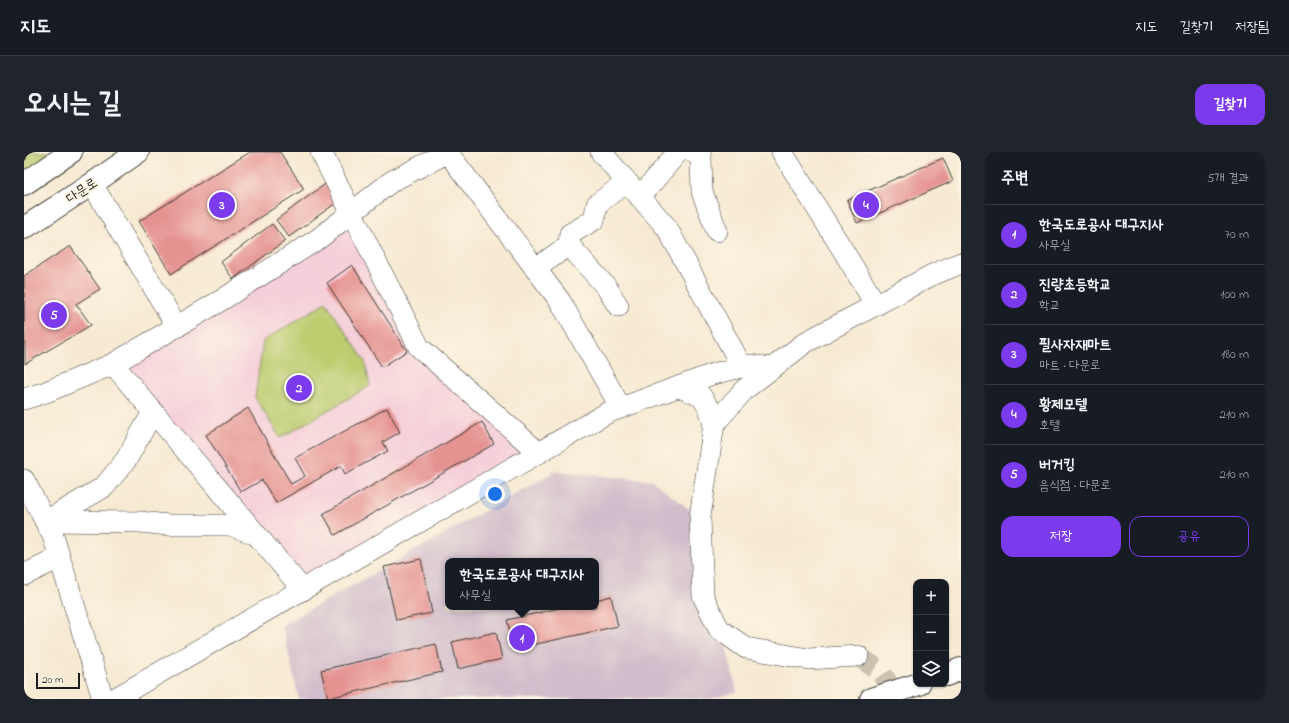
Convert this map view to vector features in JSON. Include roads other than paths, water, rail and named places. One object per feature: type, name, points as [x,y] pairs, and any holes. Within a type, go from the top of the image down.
[{"type":"main road","points":[[24,184],[72,152]]},
{"type":"main road","name":"다문로","points":[[24,228],[138,152]]},
{"type":"main road","points":[[949,674],[961,670]]},
{"type":"main road","points":[[871,699],[913,686]]},
{"type":"street","points":[[321,152],[419,346],[539,453]]},
{"type":"street","points":[[24,399],[46,392],[113,364],[177,327],[318,239],[392,181],[449,152],[560,301],[621,408]]},
{"type":"street","points":[[601,152],[667,228],[742,367]]},
{"type":"street","points":[[618,306],[607,288],[569,245],[570,234],[594,220],[597,204],[634,189],[678,152]]},
{"type":"street","points":[[693,152],[701,157],[702,192],[717,231]]},
{"type":"street","points":[[782,152],[876,305]]},
{"type":"street","points":[[92,184],[177,327]]},
{"type":"street","points":[[535,269],[569,245]]},
{"type":"street","points":[[714,424],[745,389],[806,342],[932,275],[961,262]]},
{"type":"street","points":[[113,364],[303,590]]},
{"type":"street","points":[[114,699],[607,413],[713,374],[749,365],[773,368]]},
{"type":"street","points":[[680,387],[701,396],[709,408],[714,424],[700,517],[703,596],[719,629],[746,648],[808,659],[858,656]]},
{"type":"street","points":[[45,521],[104,487],[126,460],[153,412]]},
{"type":"street","points":[[24,480],[53,536],[103,699]]},
{"type":"street","points":[[45,521],[140,522],[168,525],[230,525],[256,534]]},
{"type":"street","points":[[24,575],[59,558]]},
{"type":"tunnel","points":[[858,656],[881,672],[897,699]]},
{"type":"place","name":"필사자재마트","points":[[222,205]]},
{"type":"place","name":"황제모텔","points":[[866,205]]},
{"type":"place","name":"버거킹","points":[[54,315]]},
{"type":"place","name":"진량초등학교","points":[[299,388]]},
{"type":"place","name":"한국도로공사 대구지사","points":[[522,638]]}]
